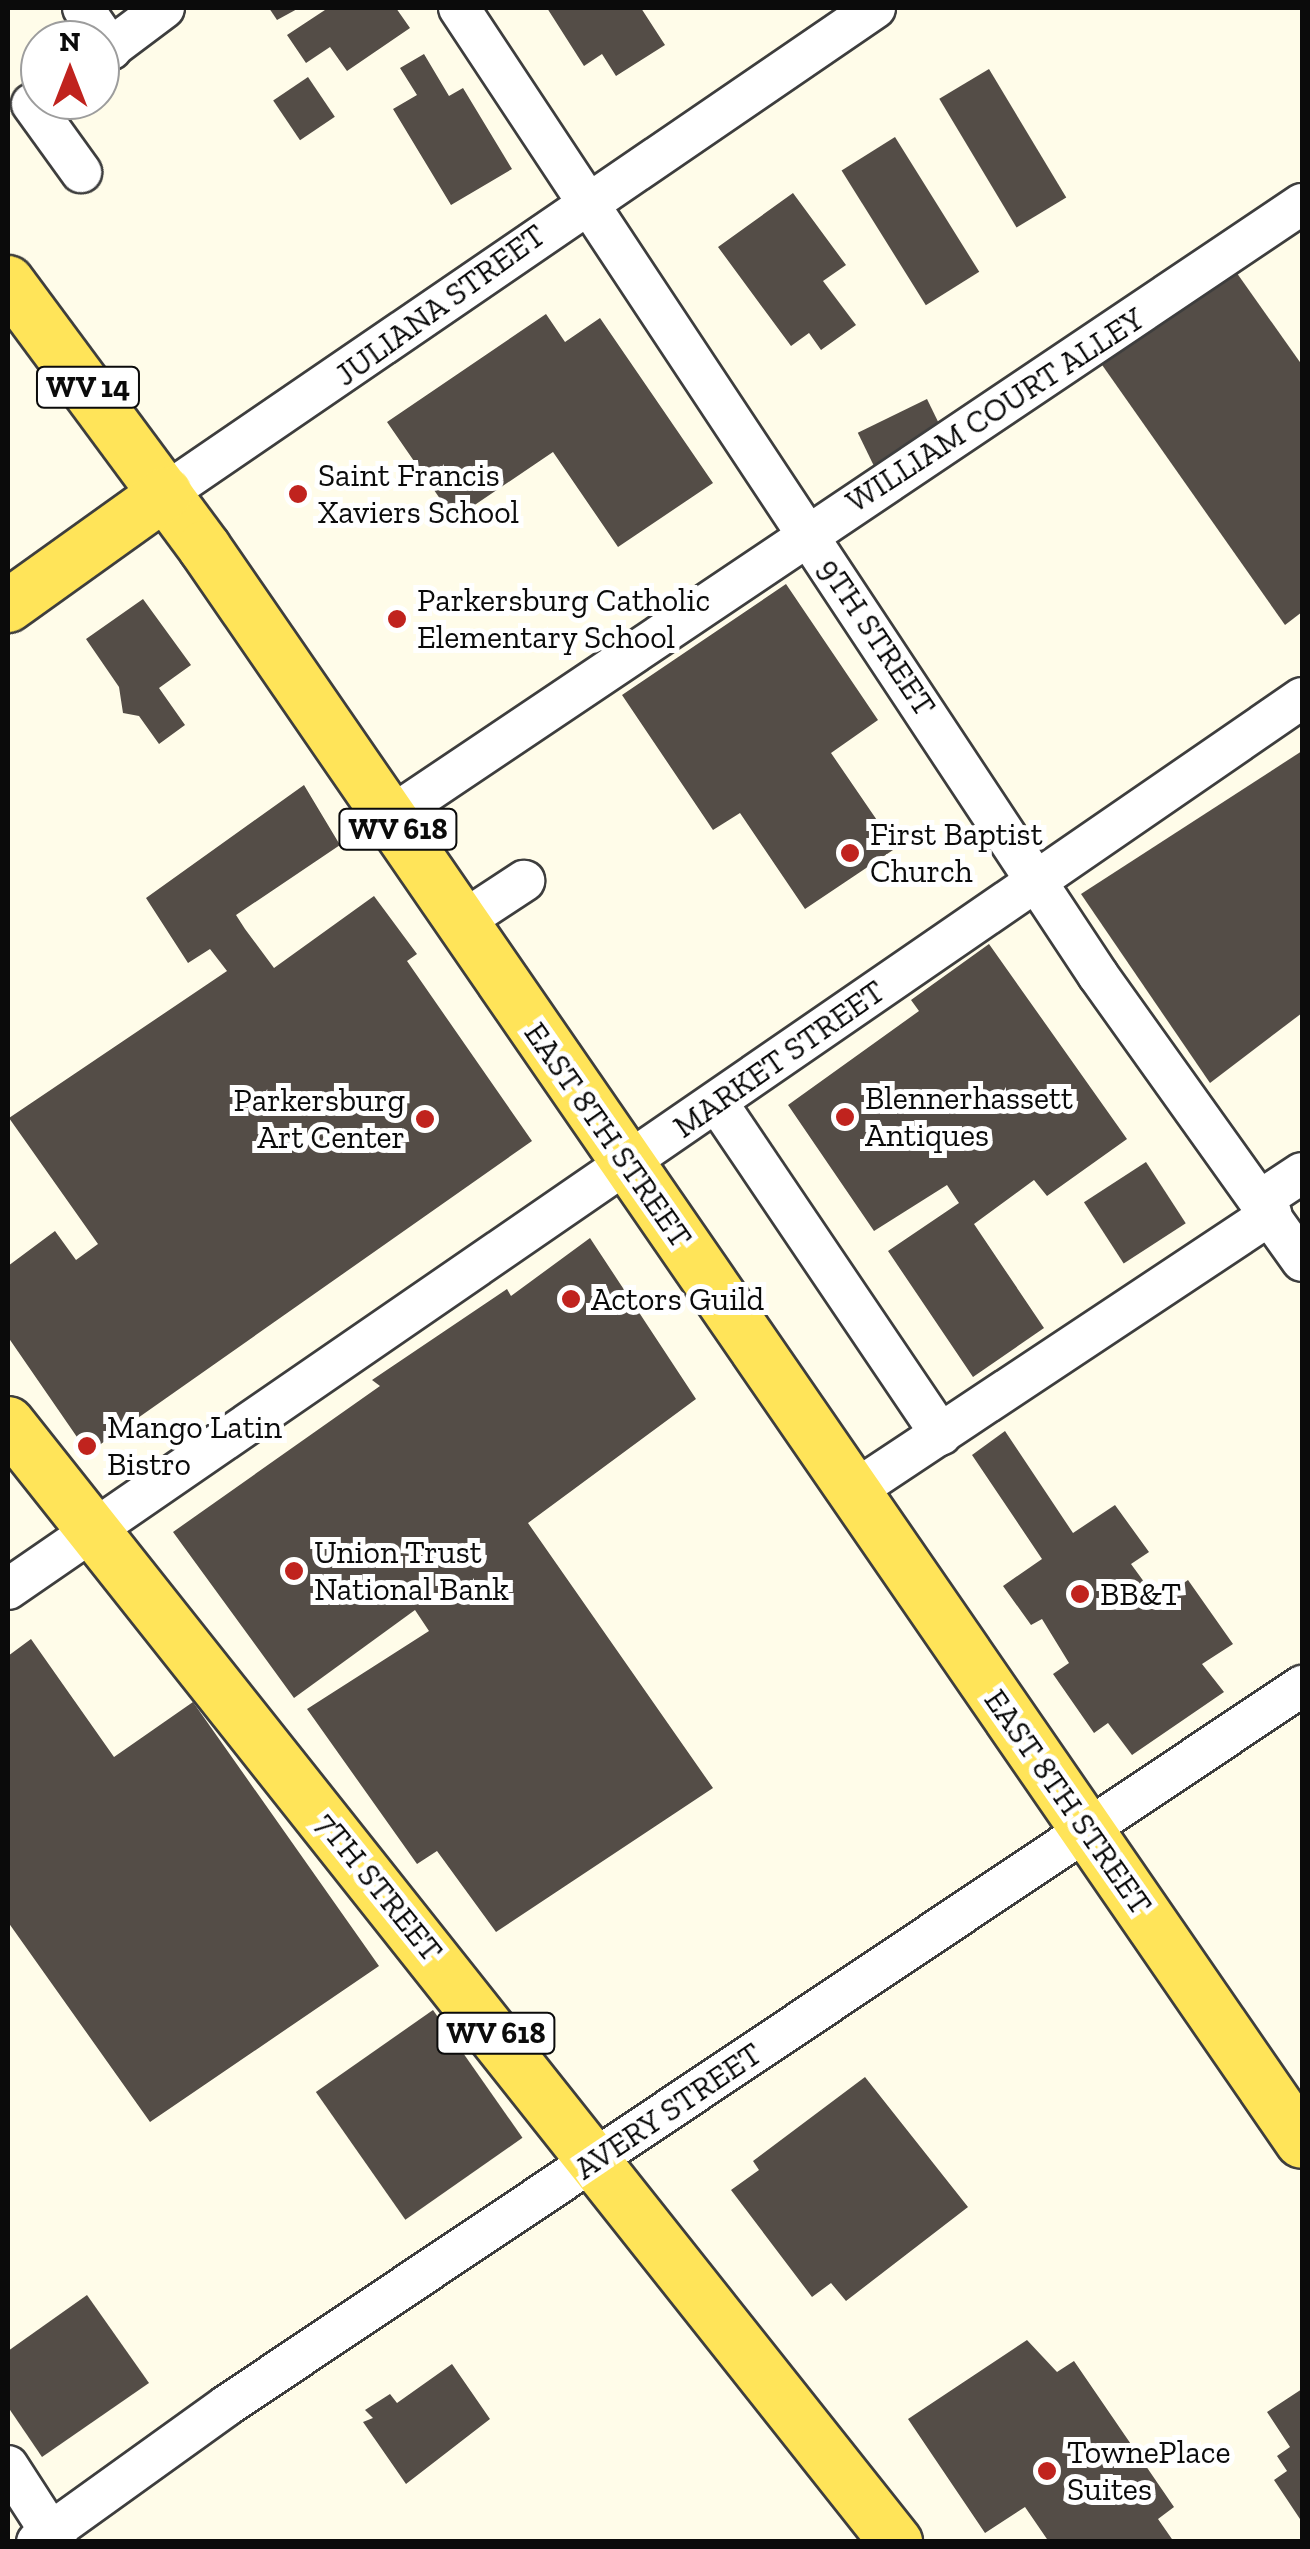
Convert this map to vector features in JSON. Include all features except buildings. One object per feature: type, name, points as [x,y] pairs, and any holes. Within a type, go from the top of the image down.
[{"type":"main road","name":"EAST 8TH STREET","points":[[8,282],[166,493],[1302,2142]]},
{"type":"main road","name":"JULIANA STREET","points":[[8,606],[166,493]]},
{"type":"main road","name":"7TH STREET","points":[[8,1423],[597,2159],[896,2542]]},
{"type":"street","points":[[120,42],[164,8]]},
{"type":"street","name":"9TH STREET","points":[[459,8],[1098,974],[1302,1261]]},
{"type":"street","name":"JULIANA STREET","points":[[166,493],[586,200],[875,8]]},
{"type":"street","points":[[37,120],[81,172]]},
{"type":"street","name":"WILLIAM COURT ALLEY","points":[[390,818],[1302,204]]},
{"type":"street","name":"MARKET STREET","points":[[8,1589],[91,1527],[718,1104],[1036,876],[1302,698]]},
{"type":"street","points":[[460,923],[524,881]]},
{"type":"street","points":[[718,1104],[941,1435]]},
{"type":"street","points":[[854,1491],[941,1435],[1266,1207],[1302,1173]]},
{"type":"street","name":"AVERY STREET","points":[[48,2538],[597,2159],[1302,1686]]},
{"type":"street","points":[[8,2466],[48,2538]]},
{"type":"place","name":"Saint Francis Xaviers School","points":[[298,494]]},
{"type":"place","name":"Parkersburg Catholic Elementary School","points":[[397,619]]},
{"type":"place","name":"First Baptist Church","points":[[850,853]]},
{"type":"place","name":"Blennerhassett Antiques","points":[[845,1117]]},
{"type":"place","name":"Parkersburg Art Center","points":[[425,1119]]},
{"type":"place","name":"Actors Guild","points":[[571,1299]]},
{"type":"place","name":"Mango Latin Bistro","points":[[87,1446]]},
{"type":"place","name":"Union Trust National Bank","points":[[294,1571]]},
{"type":"place","name":"BB&T","points":[[1080,1594]]},
{"type":"place","name":"TownePlace Suites","points":[[1047,2471]]}]
